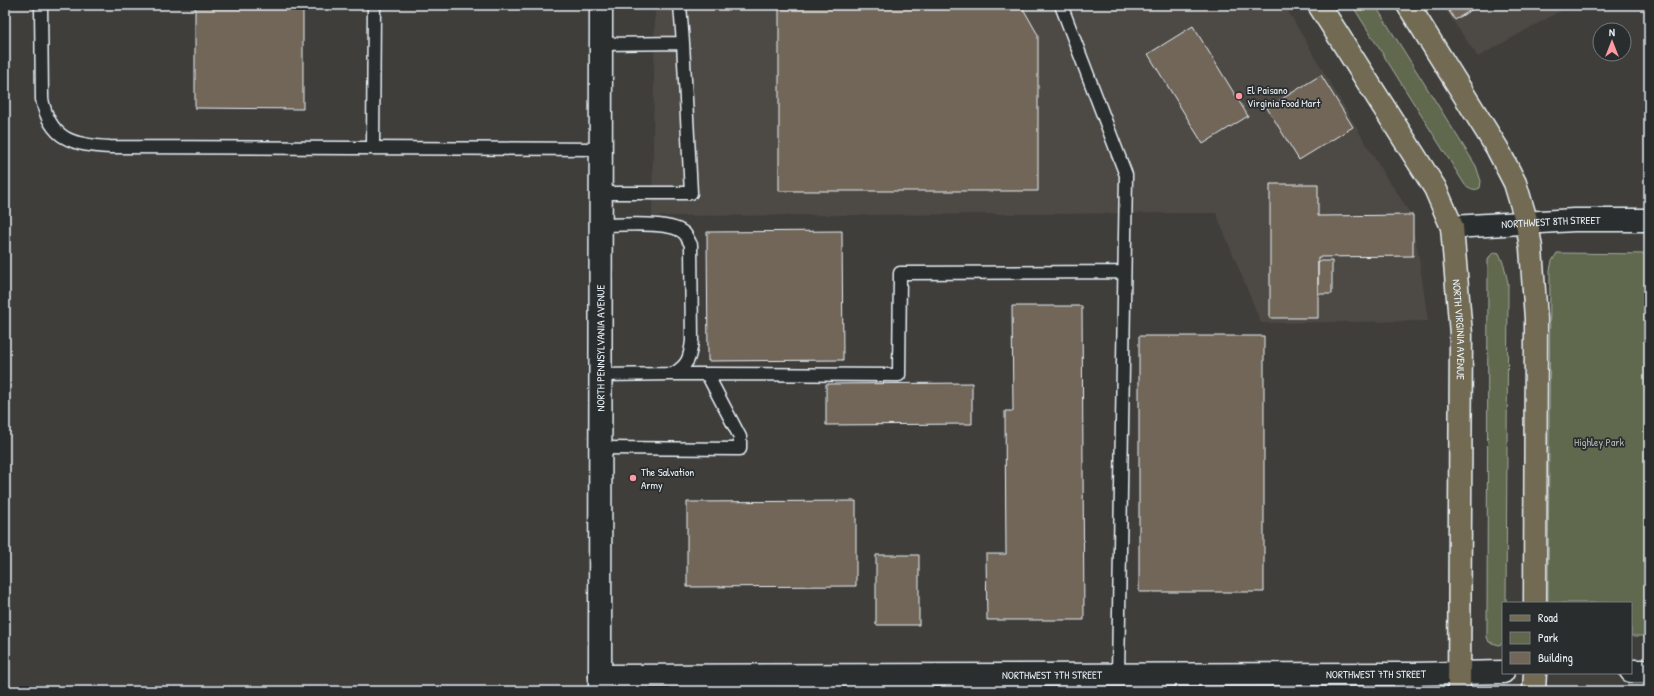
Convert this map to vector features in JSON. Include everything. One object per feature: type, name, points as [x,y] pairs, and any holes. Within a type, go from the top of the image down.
[{"type":"main road","name":"NORTH VIRGINIA AVENUE","points":[[1319,5],[1435,188],[1452,227],[1461,334],[1459,682]]},
{"type":"main road","points":[[1408,5],[1497,148],[1515,184],[1527,223],[1531,248],[1536,319],[1535,602]]},
{"type":"main road","points":[[1534,674],[1534,691]]},
{"type":"street","name":"NORTH PENNSYLVANIA AVENUE","points":[[600,683],[601,5]]},
{"type":"street","name":"NORTHWEST 8TH STREET","points":[[1452,227],[1574,220],[1649,220]]},
{"type":"street","points":[[1632,671],[1649,671]]},
{"type":"street","name":"NORTHWEST 7TH STREET","points":[[600,683],[1118,675],[1400,682],[1459,682],[1502,672]]},
{"type":"lane","points":[[42,5],[42,99],[44,108],[49,121],[56,131],[71,141],[85,145],[110,147],[600,149]]},
{"type":"lane","points":[[373,148],[374,5]]},
{"type":"lane","points":[[600,193],[691,193],[680,5]]},
{"type":"lane","points":[[1061,5],[1126,175],[1118,675]]},
{"type":"lane","points":[[601,44],[683,43]]},
{"type":"lane","points":[[600,225],[662,225],[676,227],[685,233],[691,245],[692,341],[690,356],[683,368],[673,374]]},
{"type":"lane","points":[[600,375],[899,375],[900,274],[1124,272]]},
{"type":"lane","points":[[600,448],[740,449],[740,437],[706,374]]},
{"type":"shaded area","points":[[655,5],[1083,5],[1086,9],[1288,11],[1388,181],[1395,189],[1409,212],[1418,251],[1428,321],[1261,323],[1216,213],[652,216]]},
{"type":"shaded area","points":[[1442,5],[1571,5],[1478,57]]},
{"type":"green space","points":[[1352,5],[1375,5],[1476,166],[1481,181],[1480,188],[1472,189],[1465,185]]},
{"type":"green space","points":[[1494,252],[1499,253],[1504,265],[1508,283],[1506,602],[1502,602],[1502,644],[1499,645],[1489,642],[1487,637],[1488,260]]},
{"type":"green space","name":"Highley Park","points":[[1557,253],[1649,254],[1649,636],[1632,636],[1632,602],[1548,602],[1550,270],[1552,261]]},
{"type":"building","points":[[195,5],[303,5],[303,109],[195,108]]},
{"type":"building","points":[[779,5],[1021,5],[1038,35],[1038,191],[779,191]]},
{"type":"building","points":[[1445,5],[1479,5],[1455,20]]},
{"type":"building","points":[[1193,26],[1248,116],[1203,144],[1148,54]]},
{"type":"building","points":[[1321,75],[1353,127],[1299,160],[1267,108]]},
{"type":"building","points":[[1270,184],[1318,184],[1318,216],[1413,215],[1413,256],[1318,257],[1318,318],[1270,318]]},
{"type":"building","points":[[842,231],[843,360],[708,361],[707,232]]},
{"type":"building","points":[[1318,261],[1332,261],[1332,294],[1318,294]]},
{"type":"building","points":[[1012,306],[1082,306],[1084,620],[987,620],[986,554],[1006,554],[1005,411],[1013,411]]},
{"type":"building","points":[[1139,336],[1264,336],[1264,592],[1139,592]]},
{"type":"building","points":[[972,383],[972,424],[826,425],[826,384]]},
{"type":"building","points":[[856,501],[856,586],[687,587],[687,502]]},
{"type":"building","points":[[876,555],[919,555],[919,625],[876,625]]},
{"type":"place","name":"El Paisano Virginia Food Mart","points":[[1239,96]]},
{"type":"place","name":"The Salvation Army","points":[[633,478]]}]
